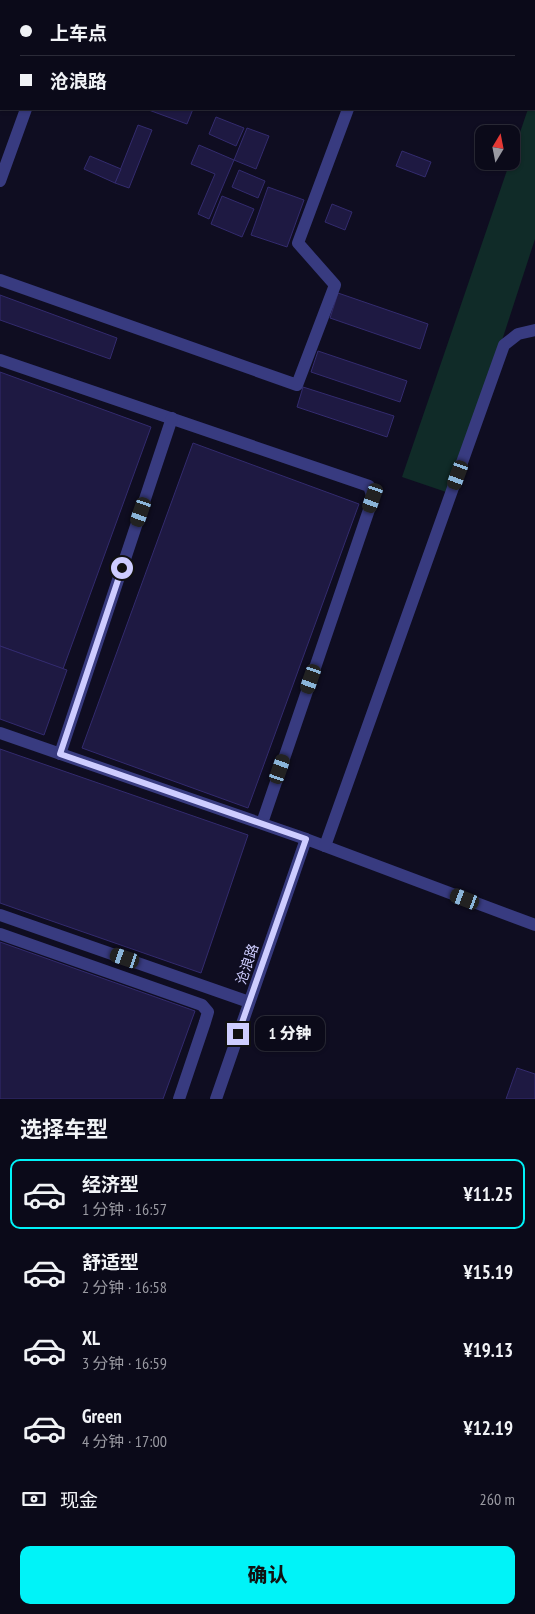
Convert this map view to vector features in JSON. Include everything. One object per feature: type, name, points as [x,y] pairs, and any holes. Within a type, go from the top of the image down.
[{"type":"street","points":[[0,180],[26,110]]},
{"type":"street","points":[[0,280],[297,385],[335,285],[298,244],[348,110]]},
{"type":"street","points":[[325,846],[504,346],[518,334],[535,330]]},
{"type":"street","points":[[0,360],[369,486],[373,498],[262,823]]},
{"type":"street","points":[[60,754],[172,418]]},
{"type":"street","points":[[0,733],[262,823],[535,925]]},
{"type":"street","name":"沧浪路","points":[[216,1099],[306,839]]},
{"type":"street","points":[[0,915],[249,1002]]},
{"type":"street","points":[[0,934],[202,1005],[208,1012],[206,1022],[179,1099]]},
{"type":"green space","points":[[528,110],[535,110],[535,239],[452,494],[402,477],[507,170],[520,170],[520,132]]},
{"type":"building","points":[[149,110],[193,110],[187,124]]},
{"type":"building","points":[[216,117],[244,128],[236,146],[209,134]]},
{"type":"building","points":[[138,125],[152,130],[129,188],[115,183]]},
{"type":"building","points":[[247,128],[269,136],[256,169],[234,160]]},
{"type":"building","points":[[199,145],[234,160],[209,219],[198,214],[215,174],[191,164]]},
{"type":"building","points":[[402,151],[431,162],[425,177],[396,166]]},
{"type":"building","points":[[90,156],[121,169],[115,183],[84,169]]},
{"type":"building","points":[[239,170],[265,181],[258,198],[232,187]]},
{"type":"building","points":[[268,187],[304,200],[287,247],[251,235]]},
{"type":"building","points":[[222,196],[254,209],[242,237],[211,224]]},
{"type":"building","points":[[332,204],[352,212],[345,230],[325,222]]},
{"type":"building","points":[[338,293],[428,324],[420,349],[330,318]]},
{"type":"building","points":[[0,295],[117,338],[110,359],[0,320]]},
{"type":"building","points":[[318,351],[407,381],[400,402],[311,372]]},
{"type":"building","points":[[0,372],[151,427],[63,669],[0,646]]},
{"type":"building","points":[[303,387],[394,416],[387,437],[297,407]]},
{"type":"building","points":[[193,443],[359,504],[248,808],[82,748]]},
{"type":"building","points":[[0,646],[67,670],[44,735],[0,719]]},
{"type":"building","points":[[0,749],[248,835],[201,973],[0,903]]},
{"type":"building","points":[[0,942],[195,1011],[163,1099],[0,1099]]},
{"type":"building","points":[[517,1068],[535,1074],[535,1099],[506,1099]]},
{"type":"route","points":[[122,568],[60,754],[306,839],[238,1034]]}]
